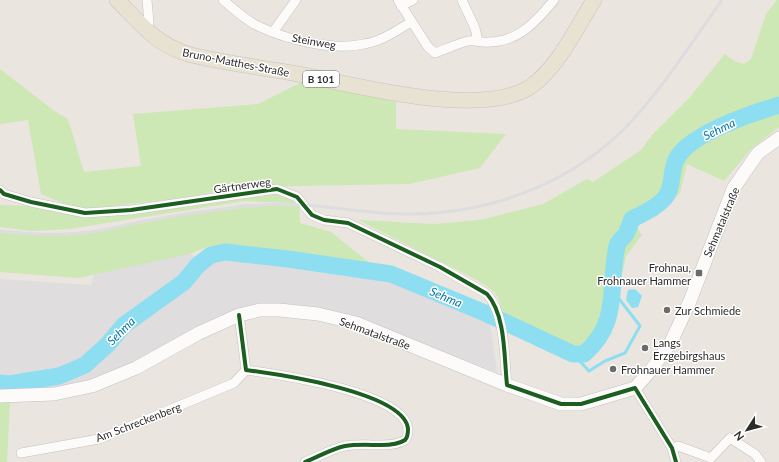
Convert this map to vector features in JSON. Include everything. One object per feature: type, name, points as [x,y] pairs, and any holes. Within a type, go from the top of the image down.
[{"type":"main road","name":"B 101","points":[[117,0],[147,31]]},
{"type":"main road","name":"Bruno-Matthes-Straße","points":[[147,31],[166,46],[198,56],[399,94],[434,98],[482,100],[514,94],[538,80],[550,69],[594,0]]},
{"type":"main road","name":"Sehmatalstraße","points":[[0,396],[54,394],[92,386],[136,368],[199,333],[239,315],[260,310],[279,310],[318,314],[356,323],[507,385],[561,404],[581,404],[635,388],[651,370],[671,342],[690,301],[699,273],[733,189],[758,153],[779,138]]},
{"type":"street","points":[[147,0],[149,22],[147,31]]},
{"type":"street","name":"Steinweg","points":[[223,0],[245,18],[260,27],[273,32],[296,39],[347,47],[386,38],[411,22]]},
{"type":"street","points":[[273,32],[296,0]]},
{"type":"street","points":[[413,0],[400,3],[428,47],[435,52],[473,41],[501,41],[520,34],[532,25],[554,0]]},
{"type":"street","points":[[462,0],[475,28],[473,41]]},
{"type":"street","name":"Gärtnerweg","points":[[0,190],[4,194],[31,202],[85,213],[131,210],[277,189],[297,197],[312,215],[324,220],[348,223],[474,286],[487,294],[493,300],[499,314],[507,385]]},
{"type":"street","points":[[239,315],[246,370],[295,376],[334,385],[393,407],[404,416],[408,425],[408,434],[404,440],[388,445],[344,446],[305,462]]},
{"type":"street","name":"Am Schreckenberg","points":[[21,453],[99,439],[234,384],[246,370]]},
{"type":"street","points":[[635,388],[672,448],[676,462]]},
{"type":"street","points":[[672,448],[678,446],[713,460],[730,438],[755,454],[761,462]]},
{"type":"shaded area","points":[[136,240],[190,254],[210,263],[224,257],[264,260],[385,279],[490,323],[497,372],[338,313],[299,305],[269,304],[163,348],[104,377],[62,388],[0,391],[0,279],[91,285],[98,259]]},
{"type":"green space","points":[[777,0],[779,0],[779,127],[753,147],[724,181],[687,164],[680,193],[656,217],[640,208],[629,216],[642,235],[626,256],[610,327],[600,346],[592,342],[574,349],[501,317],[501,309],[498,298],[489,288],[477,280],[358,220],[435,224],[480,220],[543,204],[587,179],[593,182],[641,150],[653,134],[690,97],[725,54],[734,61],[744,64],[751,59],[766,14]]},
{"type":"green space","points":[[0,69],[53,110],[68,119],[84,172],[141,166],[133,114],[258,104],[304,81],[396,102],[396,129],[506,134],[480,168],[409,184],[236,187],[186,198],[84,209],[70,206],[41,194],[28,120],[0,124]]},
{"type":"green space","points":[[283,193],[296,203],[244,201],[69,229],[32,231],[0,227],[0,205],[33,206],[86,217],[180,208]]},
{"type":"green space","points":[[245,204],[299,206],[300,223],[331,232],[376,268],[385,279],[318,259],[266,255],[232,247],[210,246],[189,254],[78,278],[0,272],[0,232],[31,234],[92,231]]},
{"type":"green space","points":[[0,401],[10,402],[7,462],[0,462]]},
{"type":"water","points":[[635,289],[642,296],[638,307],[632,308],[626,300],[628,290]]},
{"type":"waterway","name":"Sehma","points":[[0,383],[9,384],[59,376],[85,365],[108,344],[124,325],[184,282],[198,265],[211,255],[225,252],[288,259],[391,274],[485,313],[573,354],[584,354],[596,342],[604,330],[611,304],[615,261],[619,241],[626,234],[632,219],[662,201],[668,193],[674,164],[683,150],[707,133],[738,119],[779,105]]},
{"type":"waterway","points":[[573,354],[589,371],[605,361],[625,353],[640,326],[613,291]]},
{"type":"railway","points":[[0,231],[30,234],[71,234],[105,230],[174,216],[262,205],[281,204],[319,206],[394,214],[413,214],[473,208],[502,200],[558,178],[607,144],[629,124],[654,94],[722,0]]},
{"type":"cycle path","points":[[0,190],[4,194],[31,202],[85,213],[131,210],[277,189],[297,197],[312,215],[324,220],[348,223],[440,267],[487,294],[498,313],[501,325],[507,385],[561,404],[581,404],[635,388],[672,448],[676,462]]},
{"type":"cycle path","points":[[239,315],[246,370],[310,381],[363,395],[386,405],[401,416],[408,429],[406,439],[400,442],[387,445],[358,445],[340,447],[305,462]]},
{"type":"place","name":"Frohnau, Frohnauer Hammer","points":[[699,273]]},
{"type":"place","name":"Zur Schmiede","points":[[667,310]]},
{"type":"place","name":"Langs Erzgebirgshaus","points":[[645,348]]},
{"type":"place","name":"Frohnauer Hammer","points":[[613,369]]}]
